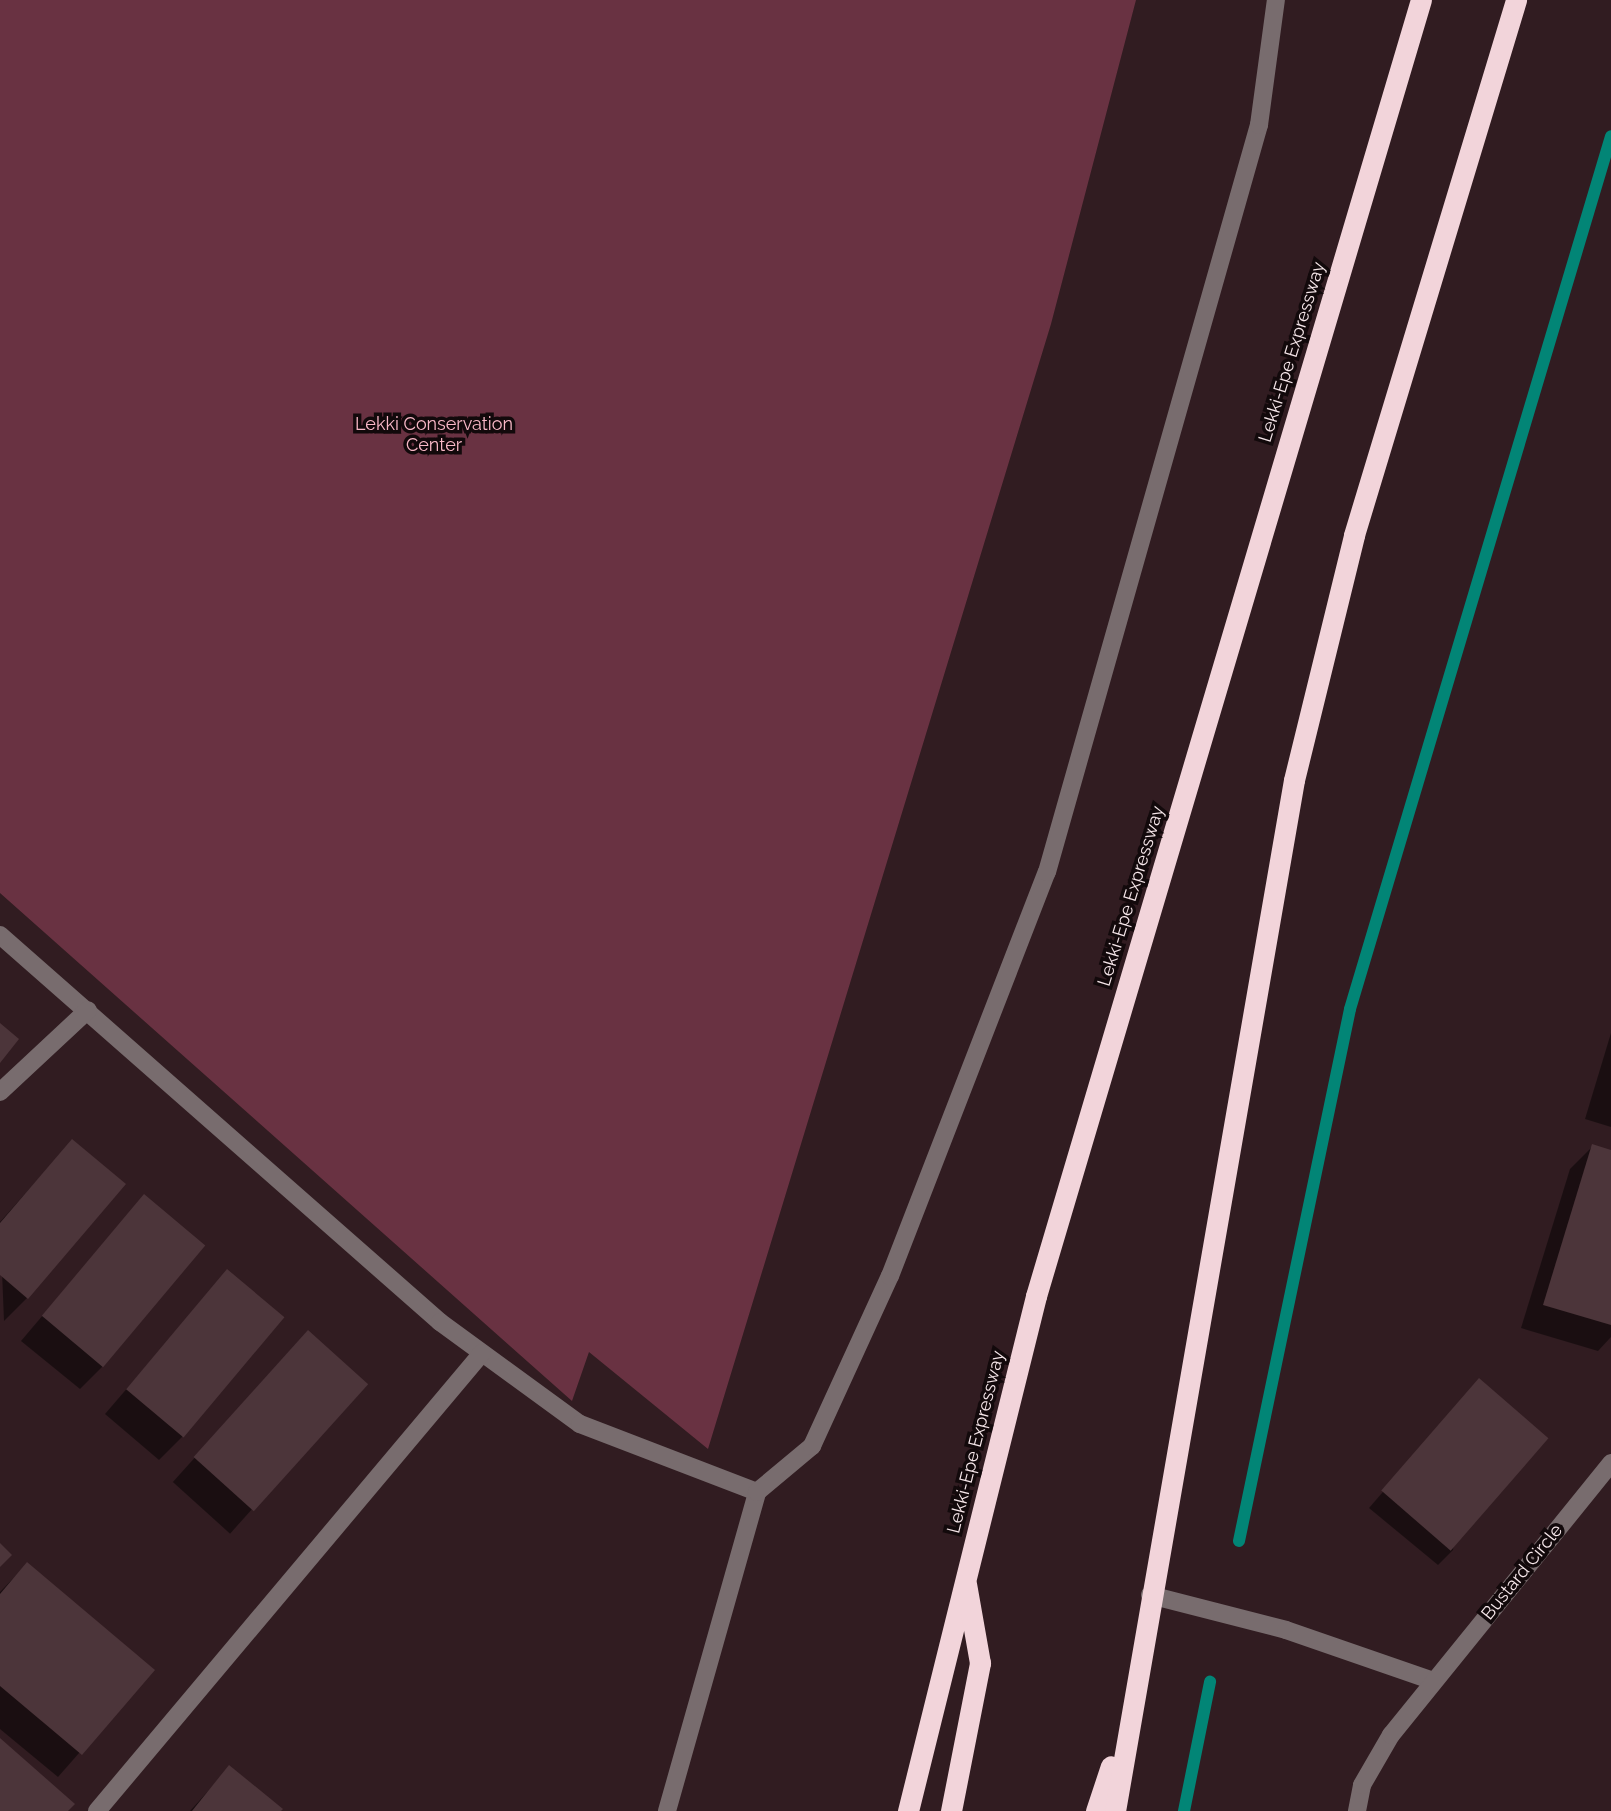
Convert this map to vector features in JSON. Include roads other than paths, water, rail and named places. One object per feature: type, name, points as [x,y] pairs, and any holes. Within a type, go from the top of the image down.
[{"type":"highway","name":"Lekki-Epe Expressway","points":[[908,1811],[1036,1296],[1420,0]]},
{"type":"highway","points":[[1115,1811],[1126,1718],[1294,780],[1354,535],[1516,0]]},
{"type":"highway","points":[[951,1811],[980,1663],[965,1581]]},
{"type":"highway","points":[[1096,1811],[1126,1718]]},
{"type":"street","points":[[667,1811],[757,1492],[812,1447],[890,1276],[1047,872],[1259,125],[1276,0]]},
{"type":"street","points":[[0,935],[482,1353],[580,1424],[757,1492]]},
{"type":"street","points":[[0,1092],[88,1010]]},
{"type":"street","points":[[97,1811],[482,1353]]},
{"type":"street","name":"Bustard Circle","points":[[1357,1811],[1362,1785],[1433,1681],[1611,1463]]},
{"type":"street","points":[[1150,1595],[1286,1630],[1433,1681]]},
{"type":"waterway","points":[[1239,1541],[1350,1009],[1611,136]]},
{"type":"waterway","points":[[1184,1811],[1210,1682]]},
{"type":"park label","name":"Lekki Conservation Center","points":[[434,436]]}]
